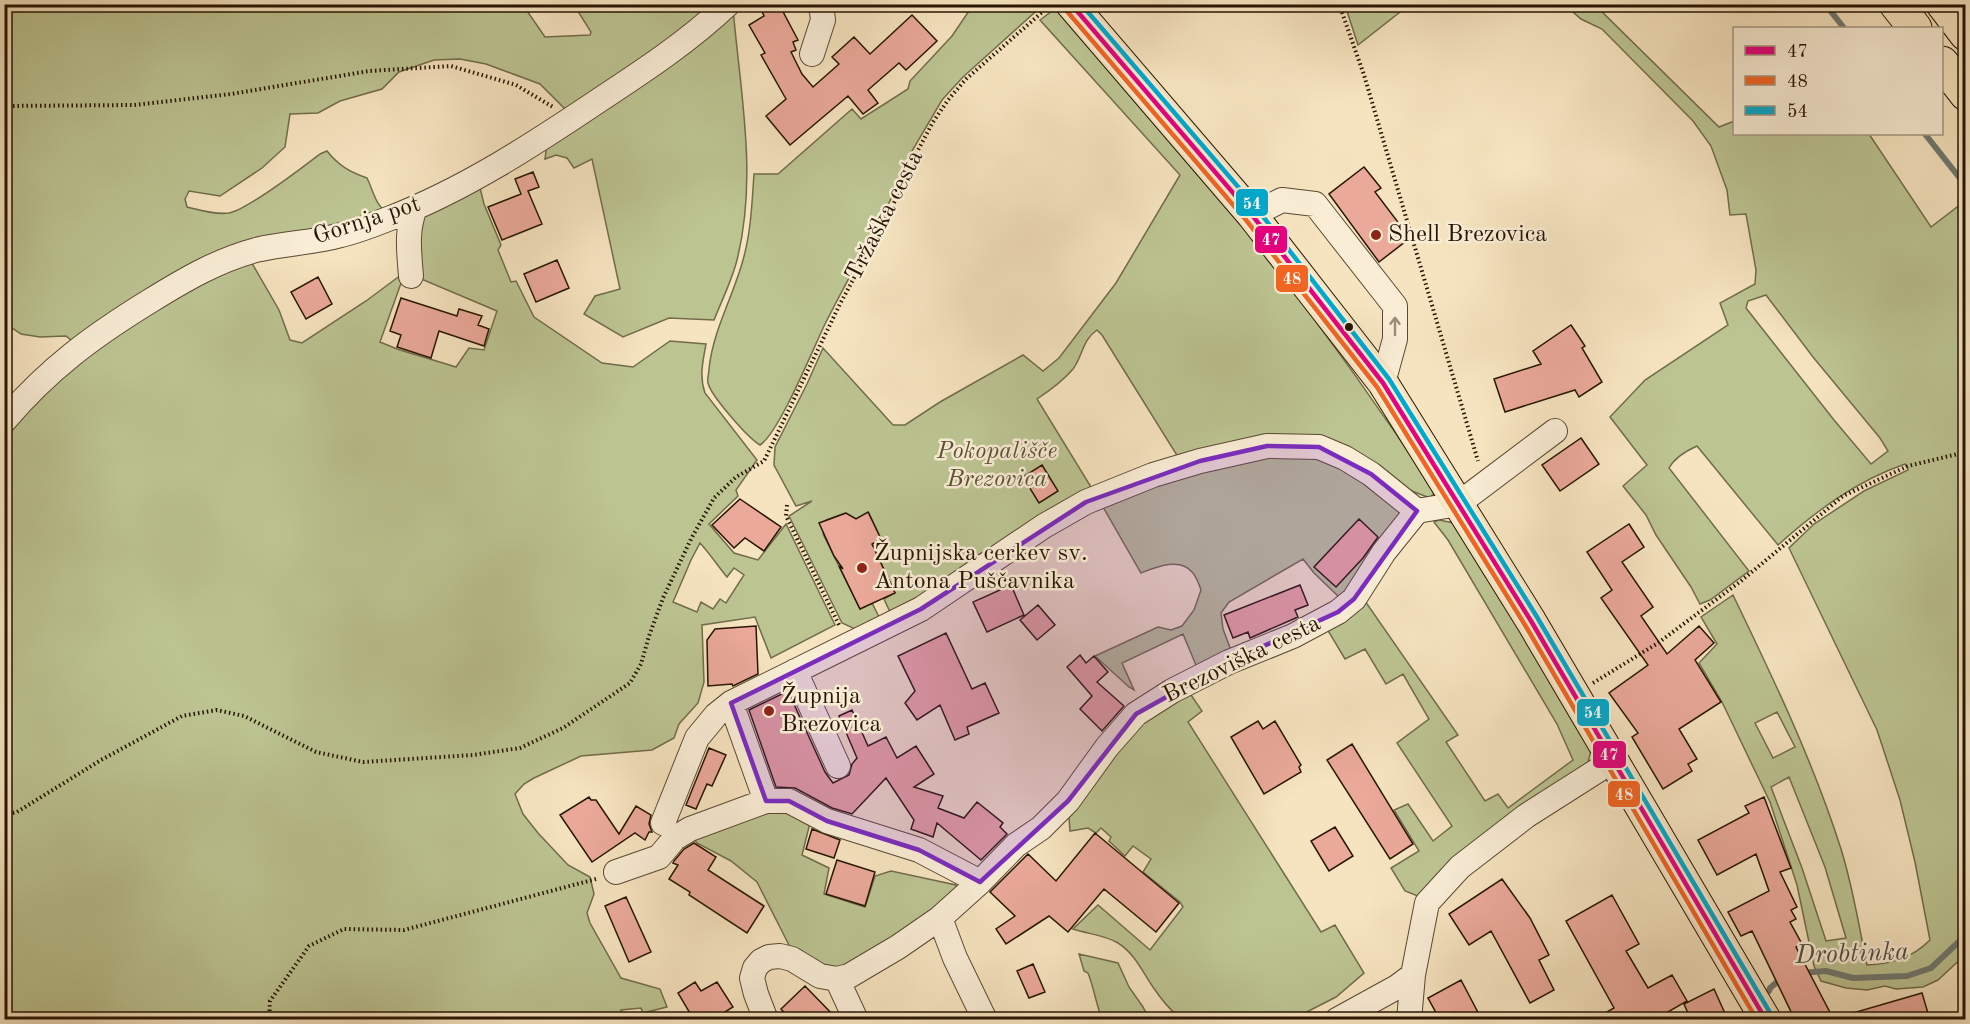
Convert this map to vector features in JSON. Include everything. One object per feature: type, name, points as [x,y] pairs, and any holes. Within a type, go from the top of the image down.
[{"type":"highway","points":[[1896,4],[1914,27]]},
{"type":"highway","points":[[1943,4],[1965,34]]},
{"type":"highway","points":[[1943,66],[1965,94]]},
{"type":"main road","points":[[1071,4],[1252,215],[1383,383],[1575,695],[1766,1020]]},
{"type":"street","name":"Gornja pot","points":[[4,421],[29,391],[65,359],[189,276],[256,250],[340,236],[415,208],[474,180],[573,118],[701,30],[728,4]]},
{"type":"street","points":[[812,54],[823,20],[821,4]]},
{"type":"street","points":[[1252,215],[1282,200],[1316,204],[1395,306],[1395,339],[1383,383]]},
{"type":"street","points":[[411,276],[407,239],[415,208]]},
{"type":"street","points":[[663,823],[697,738],[716,715],[731,703],[921,609],[1044,526],[1086,502],[1153,475],[1200,461],[1267,446],[1319,447],[1345,458],[1371,474],[1417,511],[1458,504],[1555,431]]},
{"type":"street","name":"Brezoviška cesta","points":[[837,979],[858,971],[940,918],[1016,845],[1041,828],[1068,801],[1107,747],[1136,714],[1172,691],[1229,662],[1293,636],[1338,612],[1354,599],[1384,552],[1417,511]]},
{"type":"street","points":[[795,671],[838,766]]},
{"type":"street","points":[[731,703],[766,801]]},
{"type":"street","points":[[1409,1020],[1413,975],[1428,903],[1460,867],[1526,816],[1614,760]]},
{"type":"street","points":[[616,872],[659,857],[675,838],[690,829],[766,801],[789,801],[827,821],[919,850],[980,882]]},
{"type":"street","points":[[940,918],[955,958],[985,1020]]},
{"type":"street","points":[[766,1020],[752,978],[755,968],[761,961],[769,957],[780,956],[792,959],[820,976],[837,979],[856,1020]]},
{"type":"street","points":[[1337,1020],[1397,987],[1413,975]]},
{"type":"path","name":"Tržaška cesta","points":[[4,815],[17,812],[101,760],[182,716],[217,710],[244,716],[316,752],[363,762],[473,755],[520,748],[563,728],[630,683],[641,663],[663,598],[691,539],[714,498],[736,477],[764,460],[933,122],[966,79],[1051,4]]},
{"type":"path","points":[[1339,4],[1364,75],[1478,461]]},
{"type":"path","points":[[4,106],[134,105],[231,94],[369,71],[450,66],[516,84],[573,118]]},
{"type":"path","points":[[1575,695],[1658,643],[1741,581],[1843,496],[1908,466],[1965,452]]},
{"type":"path","points":[[787,505],[786,516],[848,644]]},
{"type":"path","points":[[269,1020],[270,1001],[309,946],[344,929],[404,930],[616,872]]},
{"type":"highlighted area","points":[[1267,446],[1319,447],[1371,474],[1417,511],[1354,599],[1338,612],[1229,662],[1136,714],[1068,801],[980,882],[919,850],[827,821],[789,801],[766,801],[731,703],[921,609],[1086,502],[1200,461]]},
{"type":"green space","points":[[4,5],[523,5],[545,37],[590,35],[591,32],[574,5],[659,5],[677,10],[690,5],[714,5],[570,114],[540,84],[486,64],[460,59],[434,60],[399,72],[382,89],[340,101],[318,113],[290,114],[285,147],[262,168],[220,196],[189,191],[185,199],[187,207],[219,213],[237,210],[327,151],[345,168],[367,178],[378,203],[390,215],[262,245],[76,344],[66,336],[40,337],[21,334],[5,323]]},
{"type":"green space","points":[[973,5],[1043,5],[963,77],[942,100],[909,156],[900,181],[825,324],[786,408],[768,437],[760,445],[731,416],[716,397],[708,381],[711,355],[719,327],[746,249],[754,174],[778,174],[852,109],[861,119],[908,89],[910,81],[952,36]]},
{"type":"green space","points":[[1345,5],[1409,5],[1358,45]]},
{"type":"green space","points":[[1565,5],[1595,5],[1719,127],[1733,121],[1733,135],[1870,135],[1931,227],[1965,201],[1965,955],[1938,980],[1923,987],[1896,989],[1885,986],[1867,990],[1846,988],[1821,981],[1814,966],[1797,885],[1770,802],[1722,702],[1699,663],[1717,644],[1701,617],[1733,595],[1792,720],[1830,816],[1849,878],[1867,965],[1901,959],[1923,946],[1930,940],[1915,862],[1900,800],[1877,730],[1789,548],[1814,524],[1864,491],[1908,470],[1905,464],[1853,488],[1807,520],[1778,545],[1697,446],[1685,452],[1669,468],[1749,571],[1710,600],[1700,604],[1656,535],[1646,515],[1623,486],[1647,465],[1610,417],[1645,380],[1728,325],[1720,303],[1755,284],[1756,270],[1746,214],[1730,215],[1727,190],[1711,146],[1693,121],[1602,29],[1581,19]],"holes":[[[1766,295],[1813,357],[1880,438],[1888,451],[1871,464],[1746,308],[1748,301]],[[1777,712],[1795,747],[1773,758],[1755,723]],[[1789,777],[1825,867],[1846,938],[1826,941],[1802,868],[1771,787]]]},
{"type":"green space","points":[[733,8],[746,134],[747,166],[743,228],[732,275],[714,320],[669,318],[623,337],[584,314],[595,296],[620,289],[592,159],[574,168],[567,158],[556,155],[545,159],[547,144]]},
{"type":"green space","name":"Pokopališče Brezovica","points":[[1052,11],[1059,12],[1110,68],[1257,244],[1349,367],[1435,492],[1430,498],[1404,488],[1351,452],[1178,457],[1097,330],[1088,338],[1073,369],[1037,399],[1091,487],[973,558],[936,587],[890,612],[884,599],[895,593],[872,544],[881,539],[869,513],[856,519],[845,513],[826,520],[823,534],[860,609],[872,603],[879,617],[855,629],[842,623],[789,516],[812,501],[796,506],[774,465],[775,447],[823,348],[893,425],[905,425],[940,402],[1023,355],[1043,371],[1059,358],[1116,283],[1180,175],[1040,20]]},
{"type":"green space","points":[[479,184],[484,204],[501,245],[498,250],[511,282],[516,281],[534,317],[602,363],[633,367],[670,341],[706,344],[702,375],[705,393],[757,460],[736,490],[738,496],[709,524],[734,553],[758,560],[786,524],[835,625],[771,658],[755,617],[702,625],[704,682],[698,703],[679,724],[674,738],[652,750],[581,756],[534,778],[524,784],[515,794],[523,814],[538,833],[568,865],[590,877],[594,894],[587,913],[590,923],[621,978],[660,989],[667,1007],[643,1013],[641,1008],[621,1010],[623,1018],[619,1020],[5,1020],[5,429],[89,347],[249,258],[279,310],[290,340],[302,343],[405,272],[380,342],[456,367],[469,348],[484,350],[497,311],[419,278],[419,215]],"holes":[[[700,543],[727,577],[734,568],[744,575],[726,603],[720,599],[713,609],[701,602],[697,612],[673,602]]]},
{"type":"green space","points":[[1280,456],[1320,457],[1346,468],[1398,508],[1400,518],[1361,578],[1339,597],[1303,559],[1229,602],[1221,613],[1223,629],[1232,653],[1198,670],[1183,634],[1122,663],[1134,690],[1129,687],[1095,656],[1158,627],[1171,630],[1182,626],[1194,610],[1201,590],[1193,574],[1187,567],[1181,565],[1168,565],[1141,573],[1103,507],[1145,487],[1217,466]]},
{"type":"green space","points":[[1439,520],[1454,523],[1470,546],[1591,751],[1588,762],[1555,784],[1420,897],[1405,891],[1391,868],[1419,851],[1394,810],[1408,804],[1433,841],[1452,826],[1397,743],[1429,719],[1403,674],[1386,684],[1365,649],[1345,659],[1327,629],[1363,598],[1458,735],[1446,742],[1485,801],[1498,794],[1508,808],[1573,760],[1557,724],[1448,540],[1434,522]]},
{"type":"green space","points":[[1189,692],[1202,711],[1188,722],[1321,932],[1335,925],[1364,973],[1336,997],[1293,1019],[1181,1019],[1162,1000],[1138,963],[1124,947],[1108,938],[1073,929],[1098,905],[1150,950],[1183,907],[1143,872],[1151,859],[1133,846],[1125,856],[1109,841],[1111,837],[1101,828],[1096,833],[1088,828],[1070,831],[1069,817],[1133,732],[1164,705]]},
{"type":"green space","points":[[792,809],[811,819],[802,855],[829,868],[824,894],[865,907],[875,876],[891,871],[956,885],[957,889],[939,908],[851,964],[830,969],[791,949],[757,882],[731,861],[697,843],[690,834],[755,811]]},
{"type":"green space","points":[[1079,954],[1118,963],[1129,987],[1149,1019],[1102,1019],[1088,973],[1084,971]]},
{"type":"building","points":[[759,4],[776,4],[778,9],[781,8],[798,40],[793,42],[796,50],[791,52],[802,74],[813,87],[839,64],[832,57],[854,37],[870,54],[912,15],[937,41],[906,70],[899,63],[868,90],[878,103],[863,114],[848,96],[790,145],[766,116],[786,99],[761,55],[765,53],[749,25],[764,16]]},
{"type":"building","points":[[1364,167],[1381,188],[1375,192],[1410,238],[1379,262],[1329,194]]},
{"type":"building","points":[[533,172],[539,187],[528,191],[542,224],[502,240],[488,207],[521,194],[515,179]]},
{"type":"building","points":[[557,260],[569,288],[536,302],[524,274]]},
{"type":"building","points":[[318,277],[332,304],[306,319],[291,292]]},
{"type":"building","points":[[401,298],[457,316],[459,309],[482,316],[478,325],[489,329],[484,346],[439,331],[431,358],[397,347],[401,335],[390,331]]},
{"type":"building","points":[[1571,325],[1585,346],[1582,348],[1602,382],[1579,397],[1575,390],[1505,412],[1494,379],[1541,364],[1533,351]]},
{"type":"building","points":[[1581,438],[1599,464],[1560,491],[1542,465]]},
{"type":"building","points":[[1042,465],[1058,491],[1039,503],[1023,477]]},
{"type":"building","points":[[740,499],[781,527],[764,551],[745,538],[734,548],[712,525]]},
{"type":"building","name":"Župnijska cerkev sv. Antona Puščavnika","points":[[868,512],[881,539],[872,544],[895,593],[860,609],[839,566],[843,569],[834,556],[819,523],[846,513],[856,519]]},
{"type":"building","points":[[1359,519],[1378,537],[1363,558],[1336,587],[1314,567]]},
{"type":"building","points":[[1629,524],[1644,547],[1622,562],[1653,607],[1641,616],[1667,654],[1699,626],[1714,643],[1695,660],[1721,702],[1679,729],[1697,759],[1688,764],[1692,771],[1663,789],[1632,737],[1638,733],[1609,693],[1648,665],[1601,598],[1612,590],[1587,552]]},
{"type":"building","points":[[1011,585],[1024,615],[987,632],[973,602]]},
{"type":"building","points":[[1300,585],[1308,605],[1295,610],[1298,617],[1250,638],[1248,632],[1233,638],[1224,615]]},
{"type":"building","points":[[1038,605],[1055,625],[1037,640],[1020,620]]},
{"type":"building","points":[[756,626],[758,674],[733,686],[732,684],[708,686],[707,640],[715,629]]},
{"type":"building","points":[[946,633],[972,689],[985,683],[999,713],[967,727],[969,734],[955,740],[940,705],[917,720],[905,703],[915,691],[898,656]]},
{"type":"building","points":[[1080,655],[1086,663],[1094,656],[1108,672],[1097,682],[1124,706],[1102,731],[1080,709],[1092,696],[1067,667]]},
{"type":"building","points":[[788,691],[825,772],[833,783],[849,775],[852,764],[857,758],[839,716],[852,710],[868,746],[886,737],[897,758],[916,746],[934,774],[914,787],[943,796],[938,808],[964,818],[977,802],[1003,823],[1000,827],[1007,834],[981,860],[937,823],[933,837],[911,829],[914,820],[886,778],[852,814],[832,808],[795,788],[776,787],[749,710]]},
{"type":"building","points":[[1258,721],[1263,729],[1275,721],[1301,765],[1299,767],[1301,772],[1264,794],[1231,737]]},
{"type":"building","points":[[1352,744],[1413,844],[1390,859],[1327,760]]},
{"type":"building","points":[[709,748],[726,755],[712,786],[707,784],[696,809],[686,805]]},
{"type":"building","points":[[589,797],[591,800],[596,800],[619,834],[636,806],[651,815],[649,824],[652,832],[649,832],[645,840],[635,833],[592,862],[560,815]]},
{"type":"building","points":[[1764,797],[1791,868],[1780,872],[1797,907],[1791,910],[1796,919],[1790,922],[1802,944],[1796,947],[1834,1020],[1795,1020],[1752,931],[1741,936],[1728,912],[1769,891],[1756,854],[1717,875],[1698,840],[1749,813],[1745,806]]},
{"type":"building","points":[[1335,827],[1353,856],[1329,871],[1311,841]]},
{"type":"building","points":[[812,829],[840,840],[834,858],[806,849]]},
{"type":"building","points":[[1095,833],[1179,903],[1156,932],[1104,889],[1068,932],[1049,916],[1006,944],[996,929],[1015,916],[990,892],[1028,854],[1056,881]]},
{"type":"building","points":[[694,843],[716,857],[708,870],[764,906],[747,933],[669,879],[678,865],[673,863],[674,861],[684,849]]},
{"type":"building","points":[[837,860],[875,872],[865,906],[826,894]]},
{"type":"building","points":[[1502,879],[1530,918],[1549,955],[1539,960],[1554,990],[1530,1003],[1491,931],[1469,945],[1449,914]]},
{"type":"building","points":[[1612,895],[1639,944],[1626,951],[1648,988],[1672,975],[1687,1001],[1654,1020],[1593,1020],[1614,1008],[1566,921]]},
{"type":"building","points":[[626,897],[651,952],[629,962],[605,906]]},
{"type":"building","points":[[1033,964],[1045,992],[1029,998],[1017,971]]},
{"type":"building","points":[[1461,980],[1482,1020],[1440,1020],[1428,998]]},
{"type":"building","points":[[695,982],[701,991],[717,982],[733,1007],[712,1020],[694,1020],[678,993]]},
{"type":"building","points":[[805,986],[838,1020],[791,1020],[781,1009]]},
{"type":"building","points":[[1714,989],[1728,1020],[1691,1020],[1684,1004]]},
{"type":"building","points":[[1922,993],[1930,1020],[1847,1020],[1846,1015]]},
{"type":"waterway","points":[[1825,4],[1843,27]]},
{"type":"waterway","points":[[1926,135],[1966,186]]},
{"type":"waterway","name":"Drobtinka","points":[[1801,973],[1826,971],[1853,978],[1907,976],[1931,968],[1966,935]]},
{"type":"waterway","name":"Drobtinka","points":[[1769,991],[1783,977]]},
{"type":"transit line","name":"47","points":[[1071,4],[1252,215],[1383,383],[1531,621],[1766,1020]]},
{"type":"transit line","name":"54","points":[[1081,4],[1258,210],[1389,379],[1537,617],[1772,1016]]},
{"type":"transit line","name":"48","points":[[1065,9],[1246,220],[1377,387],[1525,625],[1757,1020]]},
{"type":"place","name":"Shell Brezovica","points":[[1376,235]]},
{"type":"place","name":"Župnijska cerkev sv. Antona Puščavnika","points":[[862,568]]},
{"type":"place","name":"Župnija Brezovica","points":[[769,711]]}]
